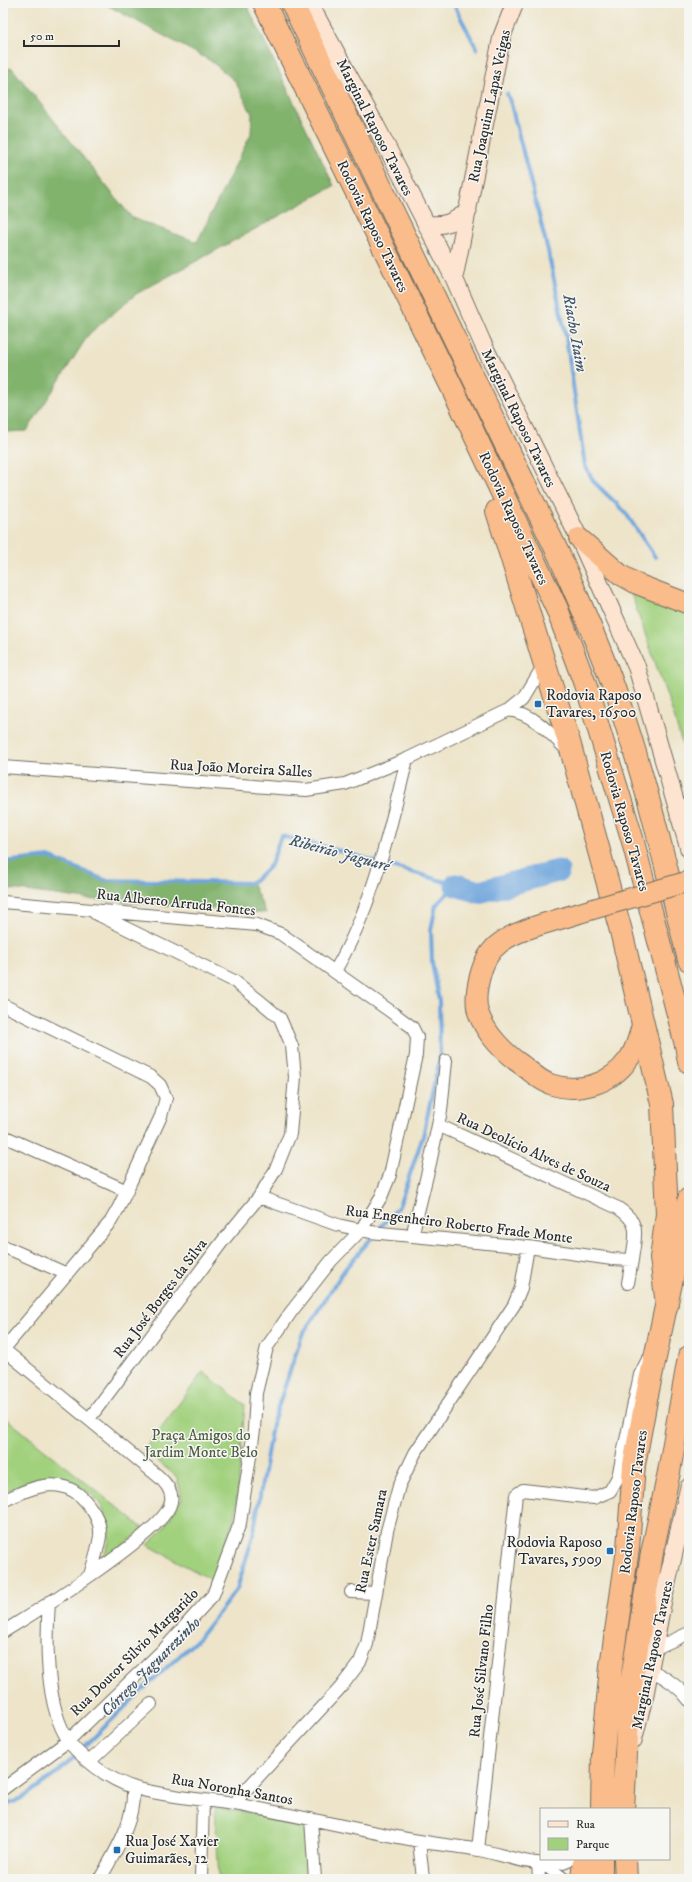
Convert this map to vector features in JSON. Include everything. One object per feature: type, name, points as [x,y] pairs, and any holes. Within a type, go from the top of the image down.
[{"type":"highway","name":"Rodovia Raposo Tavares","points":[[264,3],[460,404],[557,609],[585,684],[632,838],[686,1045],[689,1062]]},
{"type":"highway","name":"Rodovia Raposo Tavares","points":[[292,3],[560,556],[593,633],[617,697],[643,783],[689,960]]},
{"type":"highway","points":[[460,404],[509,545],[545,663],[572,754],[643,1020],[662,1104],[667,1214],[661,1258],[667,1305]]},
{"type":"highway","points":[[579,538],[621,575],[637,584],[689,604]]},
{"type":"highway","points":[[643,1020],[641,1032],[629,1060],[612,1077],[592,1085],[570,1088],[549,1084],[514,1059],[490,1034],[478,1011],[477,988],[483,963],[499,943],[524,931],[689,881]]},
{"type":"highway","name":"Rodovia Raposo Tavares","points":[[602,1808],[603,1753],[611,1666],[628,1548],[634,1466],[689,1199]]},
{"type":"highway","name":"Rodovia Raposo Tavares","points":[[623,1808],[629,1696],[640,1624],[689,1357]]},
{"type":"highway","points":[[592,1808],[603,1753]]},
{"type":"highway","points":[[582,1879],[584,1860]]},
{"type":"highway","points":[[601,1860],[601,1879]]},
{"type":"highway","points":[[625,1860],[626,1879]]},
{"type":"main road","name":"Marginal Raposo Tavares","points":[[309,3],[375,124],[454,278],[482,342],[579,538],[637,668],[689,849]]},
{"type":"main road","name":"Rua Joaquim Lapas Veigas","points":[[454,278],[502,36],[515,3]]},
{"type":"main road","points":[[426,224],[444,225],[455,220],[468,211]]},
{"type":"main road","name":"Marginal Raposo Tavares","points":[[624,1776],[650,1670],[689,1487]]},
{"type":"street","name":"Rua João Moreira Salles","points":[[3,767],[306,790],[345,784],[407,759],[509,710],[524,698],[545,663]]},
{"type":"street","points":[[509,710],[523,713],[533,718],[572,754]]},
{"type":"street","points":[[335,971],[343,957],[366,903],[384,852],[407,759]]},
{"type":"street","name":"Rua Alberto Arruda Fontes","points":[[3,902],[257,926],[281,934],[335,971],[412,1028]]},
{"type":"street","name":"Rua José Borges da Silva","points":[[88,909],[234,981],[280,1018],[292,1046],[295,1077],[290,1134],[276,1169],[258,1197],[217,1248],[89,1419]]},
{"type":"street","points":[[3,1005],[151,1077],[160,1085],[166,1098],[161,1116],[127,1191],[111,1221],[3,1350],[89,1419],[167,1485],[171,1496],[171,1505],[162,1518],[138,1540],[90,1575],[3,1632]]},
{"type":"street","name":"Rua Doutor Silvio Margarido","points":[[3,1788],[70,1743],[166,1647],[213,1596],[240,1523],[254,1430],[256,1393],[267,1347],[291,1312],[331,1261],[365,1231],[381,1196],[390,1175],[416,1055],[417,1037],[412,1028]]},
{"type":"street","points":[[412,1236],[438,1125],[446,1061]]},
{"type":"street","name":"Rua Deolício Alves de Souza","points":[[438,1125],[618,1208],[629,1216],[634,1226],[635,1234],[628,1283]]},
{"type":"street","points":[[3,1136],[127,1191]]},
{"type":"street","name":"Rua Engenheiro Roberto Frade Monte","points":[[258,1197],[338,1225],[365,1231],[528,1247],[612,1259],[632,1260]]},
{"type":"street","points":[[3,1246],[67,1274]]},
{"type":"street","name":"Rua Ester Samara","points":[[233,1804],[341,1687],[360,1662],[367,1644],[387,1531],[399,1486],[415,1453],[514,1305],[521,1288],[528,1247]]},
{"type":"street","name":"Rua José Silvano Filho","points":[[478,1850],[516,1495],[523,1490],[594,1498],[603,1495],[613,1488],[618,1477],[640,1375],[659,1339]]},
{"type":"street","points":[[3,1501],[32,1488],[46,1484],[73,1489],[84,1498],[96,1515],[100,1534],[90,1575]]},
{"type":"street","points":[[351,1592],[376,1593]]},
{"type":"street","name":"Rua Noronha Santos","points":[[48,1602],[47,1633],[54,1707],[70,1743],[87,1761],[108,1776],[133,1787],[151,1792],[233,1804],[420,1841],[478,1850],[542,1864],[561,1863],[568,1860]]},
{"type":"street","points":[[654,1649],[689,1633]]},
{"type":"street","points":[[650,1670],[666,1678],[684,1693],[689,1700]]},
{"type":"street","points":[[87,1761],[151,1704]]},
{"type":"street","points":[[100,1879],[125,1833],[131,1816],[133,1787]]},
{"type":"street","points":[[201,1879],[204,1800]]},
{"type":"street","points":[[311,1819],[315,1879]]},
{"type":"street","points":[[420,1841],[423,1879]]},
{"type":"street","points":[[539,1879],[542,1864]]},
{"type":"street","name":"Rua Noronha Santos","points":[[542,1864],[564,1879]]},
{"type":"green space","points":[[103,3],[205,3],[210,6],[216,3],[246,3],[334,186],[136,294],[89,334],[27,431],[3,432],[3,69],[12,68],[132,218],[197,242],[251,134],[252,114],[235,81],[211,61]]},
{"type":"green space","points":[[628,585],[689,610],[689,768],[674,716]]},
{"type":"green space","points":[[49,857],[105,880],[252,883],[266,913],[86,899],[3,888],[3,862]]},
{"type":"green space","name":"Praça Amigos do Jardim Monte Belo","points":[[203,1372],[245,1405],[236,1512],[213,1581],[148,1545],[164,1528],[182,1498],[177,1477],[144,1450]]},
{"type":"green space","points":[[3,1416],[144,1529],[100,1563],[109,1542],[108,1526],[100,1503],[87,1491],[68,1480],[43,1476],[3,1493]]},
{"type":"green space","points":[[215,1807],[305,1822],[310,1879],[219,1879]]},
{"type":"waterway","name":"Riacho Itaim","points":[[453,3],[477,49]]},
{"type":"waterway","name":"Riacho Itaim","points":[[507,94],[511,104],[548,251],[566,337],[585,466],[594,482],[625,512],[655,557]]},
{"type":"waterway","name":"Ribeirão Jaguaré","points":[[3,862],[49,857],[105,880],[252,883],[271,865],[281,836],[323,846],[456,885],[436,905],[431,930],[432,962],[439,1001],[440,1058],[423,1136],[399,1206],[378,1230]]},
{"type":"waterway","name":"Ribeirão Jaguaré","points":[[456,885],[479,892],[558,871]]},
{"type":"waterway","name":"Córrego Jaguarezinho","points":[[3,1807],[24,1797],[60,1771],[141,1691],[199,1638],[237,1589],[253,1536],[272,1425],[302,1335],[345,1269],[374,1235]]},
{"type":"place","name":"Rodovia Raposo Tavares, 16500","points":[[538,704]]},
{"type":"place","name":"Rodovia Raposo Tavares, 5909","points":[[610,1551]]},
{"type":"place","name":"Rua José Xavier Guimarães, 12","points":[[117,1850]]}]
